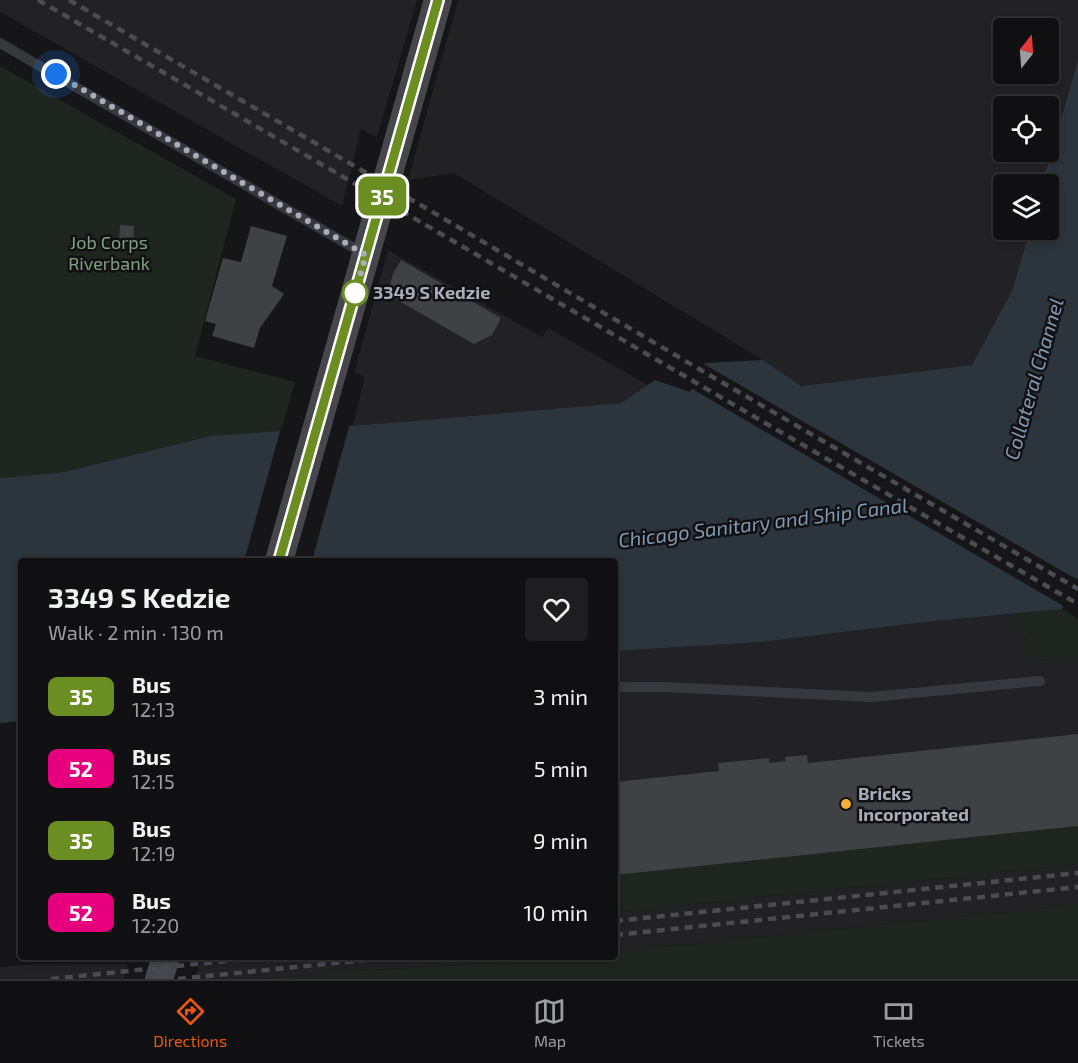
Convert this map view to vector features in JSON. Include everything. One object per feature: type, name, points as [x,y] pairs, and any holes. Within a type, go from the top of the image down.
[{"type":"main road","points":[[280,558],[438,0]]},
{"type":"main road","points":[[159,979],[165,960]]},
{"type":"lane","points":[[0,43],[366,255]]},
{"type":"lane","points":[[618,687],[664,687],[871,697],[1040,681]]},
{"type":"shaded area","points":[[0,0],[417,0],[377,137],[361,129],[342,206],[0,12]]},
{"type":"shaded area","points":[[458,0],[1078,0],[1078,60],[1059,125],[1059,96],[993,96],[993,162],[1048,162],[1045,174],[993,174],[993,240],[1027,240],[1012,291],[972,365],[800,386],[763,360],[454,173],[408,180]]},
{"type":"shaded area","points":[[388,250],[542,337],[548,328],[648,385],[621,403],[353,426],[365,376],[354,373]]},
{"type":"shaded area","points":[[1014,614],[1035,660],[1078,658],[1078,826],[618,875],[618,651],[762,642],[925,622]]},
{"type":"shaded area","points":[[1078,864],[1078,905],[618,952],[618,912]]},
{"type":"shaded area","points":[[200,960],[530,960],[254,979],[195,979]]},
{"type":"shaded area","points":[[128,964],[124,979],[0,979],[0,967]]},
{"type":"green space","name":"Job Corps Riverbank","points":[[0,66],[236,199],[195,356],[295,382],[281,431],[210,436],[64,472],[0,478]]},
{"type":"green space","points":[[1062,609],[1078,619],[1078,658],[1035,660],[1014,614]]},
{"type":"green space","points":[[1078,826],[1078,864],[618,912],[618,875]]},
{"type":"green space","points":[[1078,905],[1078,979],[254,979],[530,960],[618,960],[618,952]]},
{"type":"water","points":[[1078,60],[1078,577],[1062,609],[925,622],[762,642],[618,651],[618,558],[18,558],[18,721],[0,723],[0,478],[64,472],[210,436],[621,403],[655,380],[690,392],[705,363],[763,360],[801,386],[972,365],[1012,291],[1027,240],[1059,240],[1059,174],[1045,174],[1048,162],[1059,162],[1059,125]]},
{"type":"pier","points":[[702,363],[1078,580],[1065,607],[689,387]]},
{"type":"pier","points":[[350,423],[313,558],[245,558],[281,428]]},
{"type":"building","points":[[120,225],[134,226],[133,243],[119,243]]},
{"type":"building","points":[[251,226],[287,236],[272,286],[284,294],[260,328],[254,348],[212,336],[216,324],[205,321],[223,258],[241,262]]},
{"type":"building","points":[[401,260],[501,318],[492,335],[474,344],[387,294],[393,274]]},
{"type":"building","name":"Bricks Incorporated","points":[[1078,734],[1078,826],[618,875],[618,782],[719,771],[718,763],[769,758],[769,763],[786,761],[785,757],[807,755],[808,763]]},
{"type":"railway","points":[[38,0],[1078,604]]},
{"type":"railway","points":[[69,0],[1078,589]]},
{"type":"railway","points":[[618,921],[1078,873]]},
{"type":"railway","points":[[618,935],[1078,887]]},
{"type":"railway","points":[[51,979],[235,960]]},
{"type":"railway","points":[[178,979],[365,960]]},
{"type":"bus line","name":"35","points":[[280,558],[438,0]]},
{"type":"place","name":"3349 S Kedzie","points":[[355,293]]},
{"type":"place","name":"Bricks Incorporated","points":[[846,804]]},
{"type":"route","points":[[56,74],[366,255],[355,293]]},
{"type":"water label","name":"Collateral Channel","points":[[1034,379]]},
{"type":"water label","name":"Chicago Sanitary and Ship Canal","points":[[763,523]]}]
